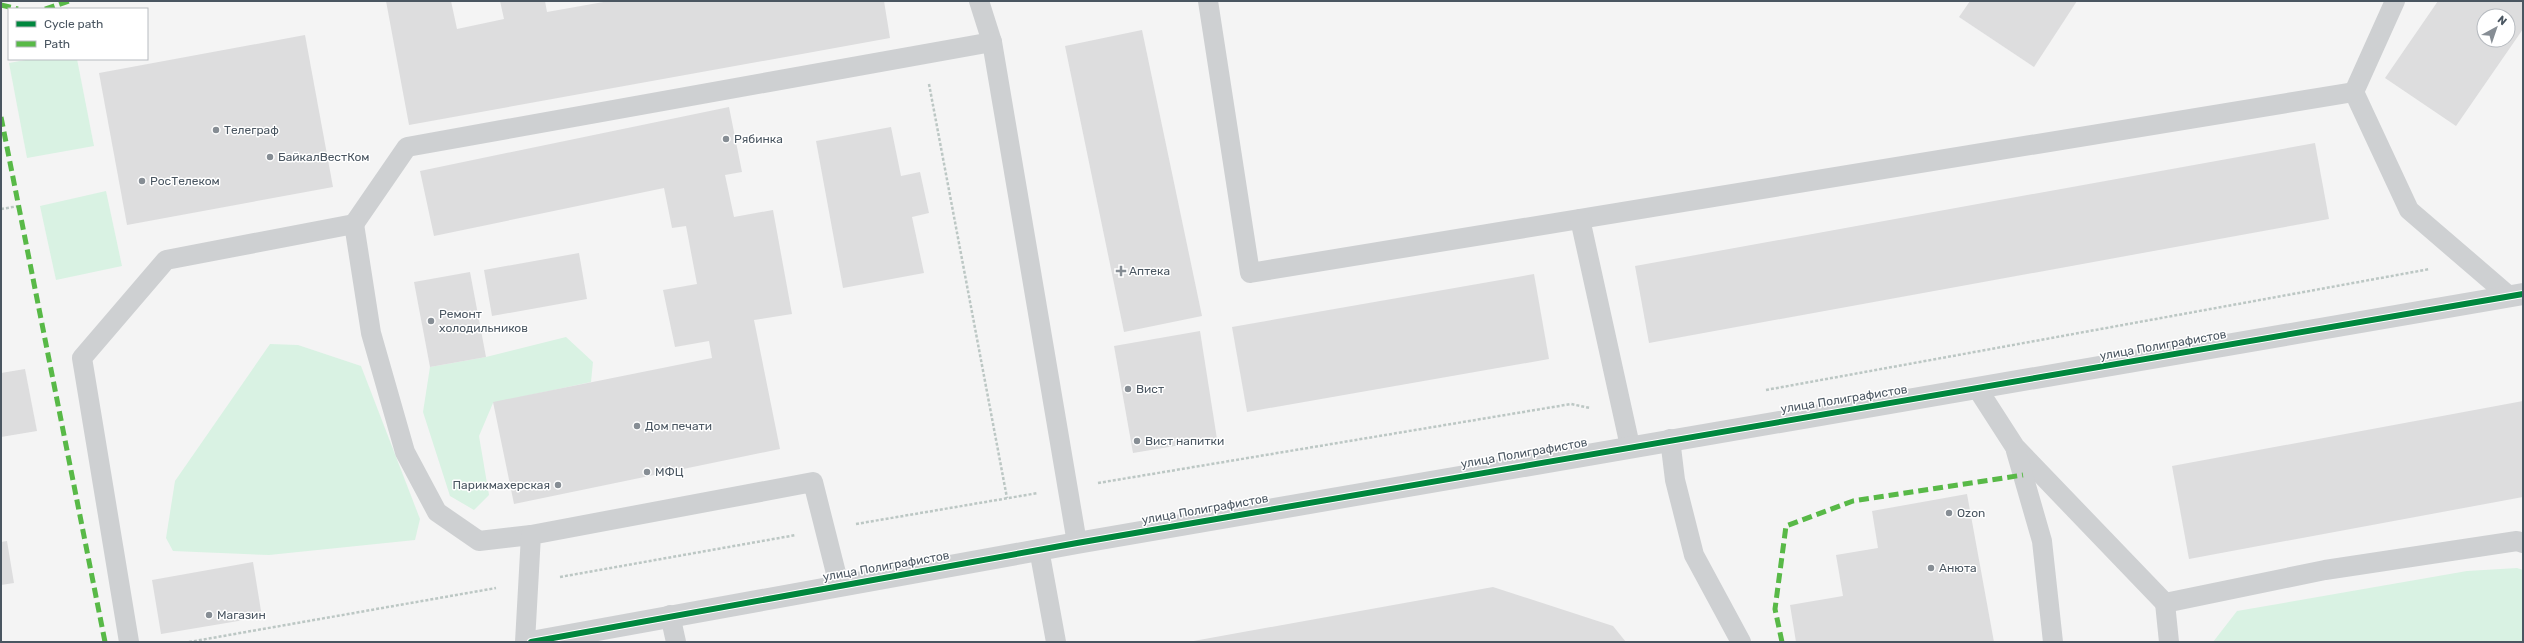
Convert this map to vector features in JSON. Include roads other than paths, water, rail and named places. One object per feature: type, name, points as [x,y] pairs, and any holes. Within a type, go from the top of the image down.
[{"type":"street","name":"улица Полиграфистов","points":[[531,642],[670,615],[1039,549],[1670,439],[1977,388],[2516,295]]},
{"type":"lane","points":[[978,1],[992,42],[1077,543]]},
{"type":"lane","points":[[1208,1],[1250,273],[2354,92]]},
{"type":"lane","points":[[2395,1],[2354,92],[2409,210],[2516,295]]},
{"type":"lane","points":[[839,585],[813,482],[531,535],[479,541],[437,512],[403,445],[371,333],[354,224],[407,147],[992,42]]},
{"type":"lane","points":[[1580,219],[1625,415],[1630,446]]},
{"type":"lane","points":[[129,642],[82,358],[166,260],[354,224]]},
{"type":"lane","points":[[1977,388],[2015,447],[2165,603],[2169,642]]},
{"type":"lane","points":[[1670,439],[1675,480],[1694,555],[1741,642]]},
{"type":"lane","points":[[2015,447],[2042,542],[2053,642]]},
{"type":"lane","points":[[524,642],[531,535]]},
{"type":"lane","points":[[2165,603],[2325,570],[2517,541],[2523,543]]},
{"type":"lane","points":[[1039,549],[1056,642]]},
{"type":"lane","points":[[670,615],[676,642]]},
{"type":"place","name":"Телеграф","points":[[216,130]]},
{"type":"place","name":"Рябинка","points":[[726,139]]},
{"type":"place","name":"БайкалВестКом","points":[[270,157]]},
{"type":"place","name":"РосТелеком","points":[[142,181]]},
{"type":"place","name":"Аптека","points":[[1121,271]]},
{"type":"place","name":"Ремонт холодильников","points":[[431,321]]},
{"type":"place","name":"Вист","points":[[1128,389]]},
{"type":"place","name":"Дом печати","points":[[637,426]]},
{"type":"place","name":"Вист напитки","points":[[1137,441]]},
{"type":"place","name":"МФЦ","points":[[647,472]]},
{"type":"place","name":"Парикмахерская","points":[[558,485]]},
{"type":"place","name":"Ozon","points":[[1949,513]]},
{"type":"place","name":"Анюта","points":[[1931,568]]},
{"type":"place","name":"Магазин","points":[[209,615]]}]
